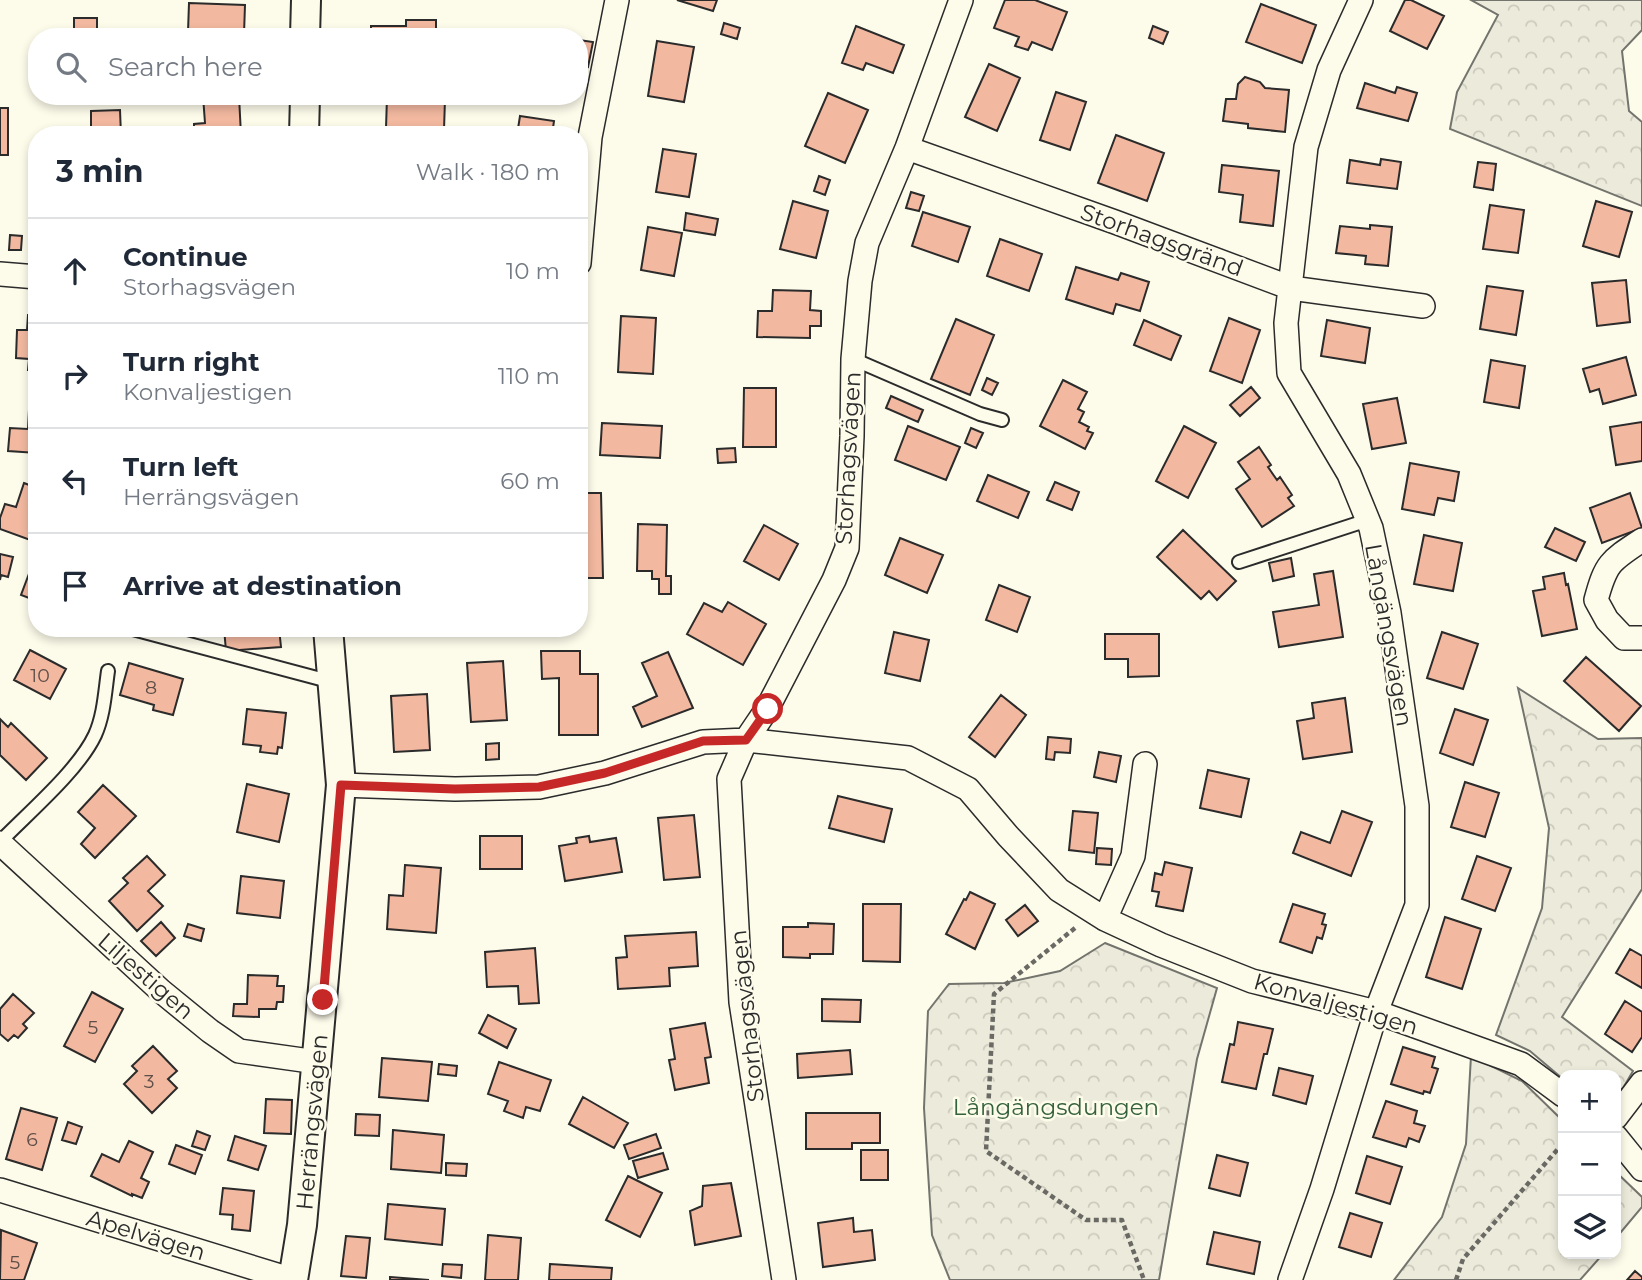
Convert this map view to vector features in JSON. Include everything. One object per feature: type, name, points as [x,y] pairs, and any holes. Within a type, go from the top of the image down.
[{"type":"street","points":[[305,28],[306,0]]},
{"type":"street","points":[[588,160],[590,137],[617,0]]},
{"type":"street","name":"Storhagsvägen","points":[[784,1280],[741,1002],[729,779],[746,740],[768,709],[834,580],[847,548],[853,359],[860,281],[867,243],[907,148],[961,0]]},
{"type":"street","name":"Långängsvägen","points":[[1290,1280],[1322,1189],[1376,1012],[1417,905],[1417,806],[1389,613],[1367,520],[1349,474],[1289,373],[1286,323],[1306,147],[1329,69],[1361,0]]},
{"type":"street","points":[[304,126],[305,105]]},
{"type":"street","name":"Storhagsgränd","points":[[907,148],[1291,288],[1423,306]]},
{"type":"street","points":[[0,274],[28,276]]},
{"type":"street","points":[[1642,540],[1621,553],[1605,569],[1596,600],[1607,620],[1624,638],[1642,638]]},
{"type":"street","name":"Herrängsvägen","points":[[293,1280],[302,1225],[341,785],[329,637]]},
{"type":"street","name":"Konvaljestigen","points":[[341,785],[455,789],[539,787],[605,773],[703,741],[746,740],[908,758],[968,789],[1059,890],[1100,916],[1252,981],[1376,1012],[1521,1064],[1558,1091]]},
{"type":"street","points":[[1100,916],[1133,856],[1146,764]]},
{"type":"street","name":"Liljestigen","points":[[0,842],[161,991],[210,1031],[240,1051],[317,1062]]},
{"type":"street","points":[[1621,1110],[1642,1083]]},
{"type":"street","points":[[1621,1144],[1642,1169]]},
{"type":"street","name":"Apelvägen","points":[[0,1190],[293,1280]]},
{"type":"lane","points":[[853,359],[980,414],[1002,420]]},
{"type":"lane","points":[[1239,562],[1367,520]]},
{"type":"lane","points":[[163,637],[332,682]]},
{"type":"lane","points":[[0,842],[64,778],[90,742],[102,712],[108,671]]},
{"type":"path","points":[[1100,916],[994,994],[985,1151],[1086,1220],[1122,1220],[1144,1280]]},
{"type":"path","points":[[1456,1280],[1463,1259],[1558,1149]]},
{"type":"green space","points":[[1471,0],[1642,0],[1642,30],[1622,51],[1629,111],[1642,122],[1642,206],[1450,129],[1457,92],[1498,15]]},
{"type":"green space","points":[[1518,688],[1598,739],[1642,738],[1642,889],[1562,1017],[1633,1071],[1621,1089],[1621,1070],[1558,1070],[1558,1075],[1530,1051],[1496,1035],[1542,908],[1549,828]]},
{"type":"green space","name":"Långängsdungen","points":[[1105,943],[1217,988],[1197,1059],[1159,1280],[950,1280],[932,1235],[924,1108],[928,1011],[949,984],[1004,983],[1060,971]]},
{"type":"green space","points":[[1471,1056],[1522,1081],[1558,1116],[1558,1259],[1599,1259],[1580,1280],[1394,1280],[1442,1217],[1466,1144]]},
{"type":"green space","points":[[1621,1177],[1642,1197],[1642,1207],[1621,1232]]},
{"type":"building","points":[[677,0],[717,0],[713,11]]},
{"type":"building","points":[[1005,0],[1035,0],[1067,12],[1052,50],[1032,42],[1028,50],[1015,46],[1019,37],[994,28]]},
{"type":"building","points":[[1405,0],[1411,0],[1444,16],[1427,49],[1390,31]]},
{"type":"building","points":[[189,3],[245,5],[244,28],[188,28]]},
{"type":"building","points":[[1261,4],[1316,25],[1302,63],[1246,42]]},
{"type":"building","points":[[74,18],[97,18],[97,28],[74,28]]},
{"type":"building","points":[[406,20],[436,20],[436,28],[371,28],[371,26],[406,26]]},
{"type":"building","points":[[724,23],[740,28],[737,39],[721,34]]},
{"type":"building","points":[[856,26],[904,45],[893,73],[866,63],[863,70],[842,63]]},
{"type":"building","points":[[1153,26],[1168,32],[1163,44],[1149,38]]},
{"type":"building","points":[[588,41],[593,42],[588,67]]},
{"type":"building","points":[[657,41],[694,47],[684,102],[648,96]]},
{"type":"building","points":[[989,64],[1020,78],[997,131],[965,117]]},
{"type":"building","points":[[1245,77],[1260,82],[1265,88],[1289,90],[1285,132],[1248,128],[1248,124],[1223,121],[1226,99],[1236,99],[1238,84]]},
{"type":"building","points":[[1365,83],[1395,93],[1397,87],[1417,93],[1408,121],[1357,108]]},
{"type":"building","points":[[1056,92],[1086,102],[1070,150],[1040,140]]},
{"type":"building","points":[[828,93],[868,110],[845,163],[805,146]]},
{"type":"building","points":[[204,105],[239,105],[241,126],[194,126],[205,123]]},
{"type":"building","points":[[387,105],[445,105],[444,126],[386,126]]},
{"type":"building","points":[[0,108],[8,108],[8,155],[0,155]]},
{"type":"building","points":[[120,110],[121,126],[91,126],[91,111]]},
{"type":"building","points":[[520,116],[554,121],[553,126],[518,126]]},
{"type":"building","points":[[1116,135],[1164,153],[1147,201],[1098,183]]},
{"type":"building","points":[[663,149],[696,154],[689,197],[656,192]]},
{"type":"building","points":[[1381,159],[1401,162],[1397,189],[1347,183],[1350,160],[1380,165]]},
{"type":"building","points":[[1478,162],[1496,164],[1493,190],[1474,187]]},
{"type":"building","points":[[1222,165],[1279,171],[1273,226],[1240,222],[1243,195],[1219,192]]},
{"type":"building","points":[[819,176],[830,180],[825,195],[814,191]]},
{"type":"building","points":[[911,192],[924,196],[919,211],[906,208]]},
{"type":"building","points":[[793,201],[828,211],[816,258],[780,249]]},
{"type":"building","points":[[1596,201],[1632,212],[1619,257],[1583,246]]},
{"type":"building","points":[[1490,205],[1524,210],[1518,253],[1483,249]]},
{"type":"building","points":[[923,212],[970,227],[958,262],[912,246]]},
{"type":"building","points":[[686,213],[718,219],[715,235],[684,230]]},
{"type":"building","points":[[1370,225],[1392,227],[1388,266],[1365,264],[1366,256],[1336,253],[1340,226],[1370,229]]},
{"type":"building","points":[[648,227],[682,233],[674,276],[641,270]]},
{"type":"building","points":[[10,235],[22,236],[21,250],[9,250]]},
{"type":"building","points":[[1000,239],[1042,254],[1029,291],[987,276]]},
{"type":"building","points":[[1076,267],[1118,280],[1121,273],[1149,282],[1140,311],[1116,304],[1113,314],[1066,299]]},
{"type":"building","points":[[1626,280],[1630,322],[1597,326],[1592,283]]},
{"type":"building","points":[[1487,286],[1523,291],[1516,335],[1480,329]]},
{"type":"building","points":[[773,290],[811,291],[810,310],[821,311],[821,326],[810,326],[810,338],[757,337],[758,311],[772,311]]},
{"type":"building","points":[[28,315],[28,359],[16,358],[17,330],[27,330]]},
{"type":"building","points":[[621,316],[656,318],[653,374],[618,372]]},
{"type":"building","points":[[1229,318],[1260,330],[1242,383],[1210,371]]},
{"type":"building","points":[[956,319],[994,335],[970,395],[931,379]]},
{"type":"building","points":[[1144,320],[1181,336],[1171,360],[1134,345]]},
{"type":"building","points":[[1327,320],[1370,328],[1365,363],[1321,356]]},
{"type":"building","points":[[1626,357],[1636,395],[1603,404],[1599,389],[1590,392],[1583,369]]},
{"type":"building","points":[[1491,360],[1525,366],[1519,408],[1484,402]]},
{"type":"building","points":[[987,378],[998,383],[992,395],[982,390]]},
{"type":"building","points":[[1063,380],[1087,392],[1078,409],[1084,412],[1079,422],[1089,427],[1087,431],[1093,433],[1085,449],[1040,426]]},
{"type":"building","points":[[1251,387],[1260,398],[1240,416],[1230,405]]},
{"type":"building","points":[[744,388],[776,388],[776,447],[743,447]]},
{"type":"building","points":[[891,396],[923,410],[918,422],[886,408]]},
{"type":"building","points":[[1397,398],[1406,443],[1372,449],[1363,404]]},
{"type":"building","points":[[1642,422],[1642,461],[1616,465],[1610,427]]},
{"type":"building","points":[[602,423],[662,426],[660,458],[600,455]]},
{"type":"building","points":[[908,426],[960,447],[946,480],[895,460]]},
{"type":"building","points":[[1184,426],[1216,443],[1188,498],[1156,481]]},
{"type":"building","points":[[10,428],[28,429],[28,452],[8,451]]},
{"type":"building","points":[[971,428],[983,433],[976,448],[965,443]]},
{"type":"building","points":[[1259,447],[1271,465],[1268,467],[1277,480],[1280,477],[1292,495],[1288,498],[1294,506],[1262,527],[1236,489],[1250,479],[1238,462]]},
{"type":"building","points":[[735,448],[736,462],[718,463],[717,449]]},
{"type":"building","points":[[1410,463],[1459,472],[1454,501],[1438,498],[1434,515],[1402,509]]},
{"type":"building","points":[[988,475],[1029,492],[1018,518],[977,501]]},
{"type":"building","points":[[1055,482],[1079,492],[1072,510],[1047,500]]},
{"type":"building","points":[[24,483],[28,485],[28,539],[0,529],[0,518],[5,504],[16,507]]},
{"type":"building","points":[[588,493],[601,493],[603,578],[588,578]]},
{"type":"building","points":[[1630,493],[1642,528],[1602,543],[1590,508]]},
{"type":"building","points":[[638,524],[667,525],[666,576],[671,576],[671,594],[659,594],[659,579],[652,579],[652,571],[637,571]]},
{"type":"building","points":[[764,525],[798,544],[779,580],[744,561]]},
{"type":"building","points":[[1555,528],[1585,542],[1576,561],[1545,547]]},
{"type":"building","points":[[1183,530],[1236,581],[1217,600],[1209,591],[1201,599],[1157,557]]},
{"type":"building","points":[[1424,535],[1462,543],[1453,591],[1414,584]]},
{"type":"building","points":[[900,538],[943,555],[927,593],[885,575]]},
{"type":"building","points":[[0,554],[13,557],[8,577],[1,575],[0,580]]},
{"type":"building","points":[[1291,558],[1294,576],[1273,581],[1269,563]]},
{"type":"building","points":[[1333,571],[1343,637],[1279,647],[1273,612],[1319,605],[1314,574]]},
{"type":"building","points":[[1564,573],[1577,629],[1542,636],[1533,591],[1545,589],[1543,577]]},
{"type":"building","points":[[28,576],[28,598],[21,595]]},
{"type":"building","points":[[999,585],[1030,597],[1017,632],[986,620]]},
{"type":"building","points":[[728,602],[766,624],[743,665],[687,634],[704,603],[722,612]]},
{"type":"building","points":[[894,632],[929,640],[920,681],[885,673]]},
{"type":"building","points":[[1442,632],[1478,644],[1463,689],[1427,678]]},
{"type":"building","points":[[1105,634],[1159,634],[1159,676],[1128,677],[1128,659],[1105,659]]},
{"type":"building","points":[[225,637],[280,637],[281,647],[226,651]]},
{"type":"building","points":[[30,650],[66,669],[50,699],[14,680]]},
{"type":"building","points":[[541,651],[580,651],[580,674],[598,674],[598,735],[559,735],[559,678],[542,679]]},
{"type":"building","points":[[668,652],[693,708],[642,727],[633,707],[657,696],[642,663]]},
{"type":"building","points":[[1586,657],[1641,706],[1619,731],[1564,681]]},
{"type":"building","points":[[503,661],[507,720],[471,722],[467,663]]},
{"type":"building","points":[[129,663],[183,679],[173,715],[153,710],[154,705],[120,695]]},
{"type":"building","points":[[427,694],[430,750],[394,752],[391,696]]},
{"type":"building","points":[[1001,695],[1026,715],[995,757],[969,737]]},
{"type":"building","points":[[1345,698],[1352,752],[1303,759],[1297,721],[1314,718],[1312,703]]},
{"type":"building","points":[[247,709],[286,713],[282,748],[278,747],[277,754],[260,752],[261,746],[243,744]]},
{"type":"building","points":[[1455,709],[1488,720],[1473,765],[1440,753]]},
{"type":"building","points":[[0,719],[8,727],[11,723],[47,758],[26,780],[0,755]]},
{"type":"building","points":[[1048,737],[1071,739],[1070,753],[1055,752],[1054,760],[1046,759]]},
{"type":"building","points":[[499,743],[499,759],[486,760],[486,744]]},
{"type":"building","points":[[1099,752],[1121,756],[1116,782],[1094,777]]},
{"type":"building","points":[[1208,770],[1249,779],[1241,817],[1200,808]]},
{"type":"building","points":[[1465,782],[1499,793],[1485,837],[1451,827]]},
{"type":"building","points":[[247,784],[289,794],[279,842],[237,832]]},
{"type":"building","points":[[103,785],[136,816],[95,858],[81,844],[95,828],[78,812]]},
{"type":"building","points":[[838,796],[892,809],[884,842],[829,828]]},
{"type":"building","points":[[1073,811],[1098,813],[1094,853],[1069,850]]},
{"type":"building","points":[[1342,811],[1372,822],[1351,876],[1293,853],[1301,832],[1330,843]]},
{"type":"building","points":[[694,815],[700,877],[664,880],[658,818]]},
{"type":"building","points":[[480,836],[522,836],[522,869],[480,869]]},
{"type":"building","points":[[589,836],[590,842],[616,838],[622,872],[565,881],[559,846],[577,843],[576,838]]},
{"type":"building","points":[[1097,848],[1112,849],[1111,865],[1096,864]]},
{"type":"building","points":[[147,856],[165,875],[148,891],[163,906],[137,931],[109,901],[128,883],[123,878]]},
{"type":"building","points":[[1477,856],[1511,868],[1495,911],[1462,899]]},
{"type":"building","points":[[1165,862],[1192,868],[1183,911],[1156,906],[1159,892],[1152,891],[1155,873],[1162,875]]},
{"type":"building","points":[[405,865],[441,868],[436,933],[387,929],[389,895],[403,896]]},
{"type":"building","points":[[241,876],[284,881],[280,918],[237,913]]},
{"type":"building","points":[[970,892],[995,904],[975,949],[946,934]]},
{"type":"building","points":[[863,904],[901,904],[900,962],[863,961]]},
{"type":"building","points":[[1293,904],[1325,914],[1322,924],[1326,925],[1322,939],[1317,937],[1312,953],[1280,942]]},
{"type":"building","points":[[1025,905],[1038,921],[1018,936],[1006,920]]},
{"type":"building","points":[[1445,917],[1481,929],[1462,989],[1426,977]]},
{"type":"building","points":[[161,922],[175,938],[156,956],[141,941]]},
{"type":"building","points":[[808,923],[834,924],[833,954],[810,954],[810,958],[783,957],[783,927],[808,927]]},
{"type":"building","points":[[188,924],[204,929],[201,941],[184,936]]},
{"type":"building","points":[[696,932],[698,966],[669,968],[670,986],[618,989],[616,958],[627,957],[625,936]]},
{"type":"building","points":[[535,948],[539,1003],[519,1004],[518,986],[487,987],[485,952]]},
{"type":"building","points":[[1630,949],[1642,956],[1642,988],[1616,973]]},
{"type":"building","points":[[248,975],[278,976],[277,986],[284,986],[283,1002],[277,1002],[276,1009],[259,1009],[259,1017],[233,1016],[234,1004],[247,1004]]},
{"type":"building","points":[[92,992],[123,1009],[95,1062],[64,1046]]},
{"type":"building","points":[[13,994],[34,1013],[23,1024],[27,1028],[18,1038],[14,1035],[8,1041],[0,1034],[0,1009]]},
{"type":"building","points":[[822,999],[861,1000],[860,1022],[822,1021]]},
{"type":"building","points":[[1625,1001],[1642,1012],[1642,1037],[1632,1052],[1605,1034]]},
{"type":"building","points":[[488,1015],[516,1029],[507,1048],[479,1033]]},
{"type":"building","points":[[1238,1022],[1273,1029],[1256,1089],[1222,1082]]},
{"type":"building","points":[[705,1023],[711,1057],[705,1058],[709,1083],[675,1090],[669,1060],[675,1059],[670,1029]]},
{"type":"building","points":[[153,1046],[177,1071],[168,1079],[177,1088],[152,1113],[124,1084],[137,1071],[132,1066]]},
{"type":"building","points":[[1403,1047],[1435,1057],[1432,1067],[1438,1069],[1430,1093],[1424,1091],[1423,1094],[1391,1084]]},
{"type":"building","points":[[850,1050],[852,1074],[798,1078],[797,1054]]},
{"type":"building","points":[[382,1058],[432,1062],[428,1101],[379,1097]]},
{"type":"building","points":[[499,1062],[551,1080],[540,1111],[526,1107],[523,1118],[504,1111],[508,1101],[488,1094]]},
{"type":"building","points":[[439,1064],[457,1066],[456,1076],[438,1074]]},
{"type":"building","points":[[1279,1068],[1313,1076],[1306,1104],[1273,1095]]},
{"type":"building","points":[[583,1097],[628,1123],[614,1148],[569,1124]]},
{"type":"building","points":[[266,1099],[292,1100],[291,1134],[264,1133]]},
{"type":"building","points":[[1386,1101],[1417,1111],[1414,1123],[1425,1126],[1419,1142],[1409,1138],[1406,1147],[1373,1137]]},
{"type":"building","points":[[21,1108],[57,1118],[42,1170],[6,1159]]},
{"type":"building","points":[[806,1113],[880,1113],[880,1143],[852,1143],[852,1149],[806,1149]]},
{"type":"building","points":[[356,1114],[380,1115],[379,1136],[355,1135]]},
{"type":"building","points":[[68,1122],[82,1127],[76,1144],[62,1140]]},
{"type":"building","points":[[393,1130],[444,1135],[441,1173],[391,1169]]},
{"type":"building","points":[[197,1131],[210,1136],[205,1150],[192,1146]]},
{"type":"building","points":[[656,1134],[661,1148],[629,1159],[624,1145]]},
{"type":"building","points":[[235,1136],[266,1146],[258,1170],[228,1160]]},
{"type":"building","points":[[129,1141],[153,1152],[141,1178],[149,1182],[142,1198],[132,1196],[91,1176],[102,1154],[119,1162]]},
{"type":"building","points":[[176,1145],[202,1155],[195,1174],[169,1164]]},
{"type":"building","points":[[861,1150],[888,1150],[888,1180],[861,1180]]},
{"type":"building","points":[[663,1153],[668,1169],[638,1178],[633,1161]]},
{"type":"building","points":[[1217,1155],[1248,1163],[1240,1196],[1209,1188]]},
{"type":"building","points":[[1367,1156],[1402,1167],[1390,1204],[1356,1193]]},
{"type":"building","points":[[446,1163],[467,1164],[466,1176],[446,1175]]},
{"type":"building","points":[[628,1176],[662,1193],[640,1237],[606,1220]]},
{"type":"building","points":[[731,1183],[741,1236],[695,1245],[690,1211],[702,1206],[703,1186]]},
{"type":"building","points":[[223,1188],[254,1191],[250,1231],[232,1229],[233,1215],[220,1214]]},
{"type":"building","points":[[388,1204],[445,1209],[442,1245],[385,1239]]},
{"type":"building","points":[[1350,1213],[1382,1223],[1371,1257],[1339,1247]]},
{"type":"building","points":[[853,1218],[854,1232],[872,1230],[875,1260],[823,1267],[818,1223]]},
{"type":"building","points":[[1,1230],[37,1243],[24,1280],[0,1280]]},
{"type":"building","points":[[1214,1232],[1260,1242],[1254,1274],[1207,1264]]},
{"type":"building","points":[[488,1235],[521,1238],[518,1280],[485,1280]]},
{"type":"building","points":[[346,1236],[370,1238],[366,1278],[341,1276]]},
{"type":"building","points":[[443,1264],[462,1265],[461,1278],[442,1276]]},
{"type":"building","points":[[550,1264],[612,1268],[611,1280],[549,1280]]},
{"type":"building","points":[[1635,1271],[1642,1280],[1627,1280]]},
{"type":"building","points":[[390,1277],[429,1280],[390,1280]]},
{"type":"route","points":[[323,1000],[341,785],[455,789],[539,787],[605,773],[703,741],[746,740],[768,709]]}]
